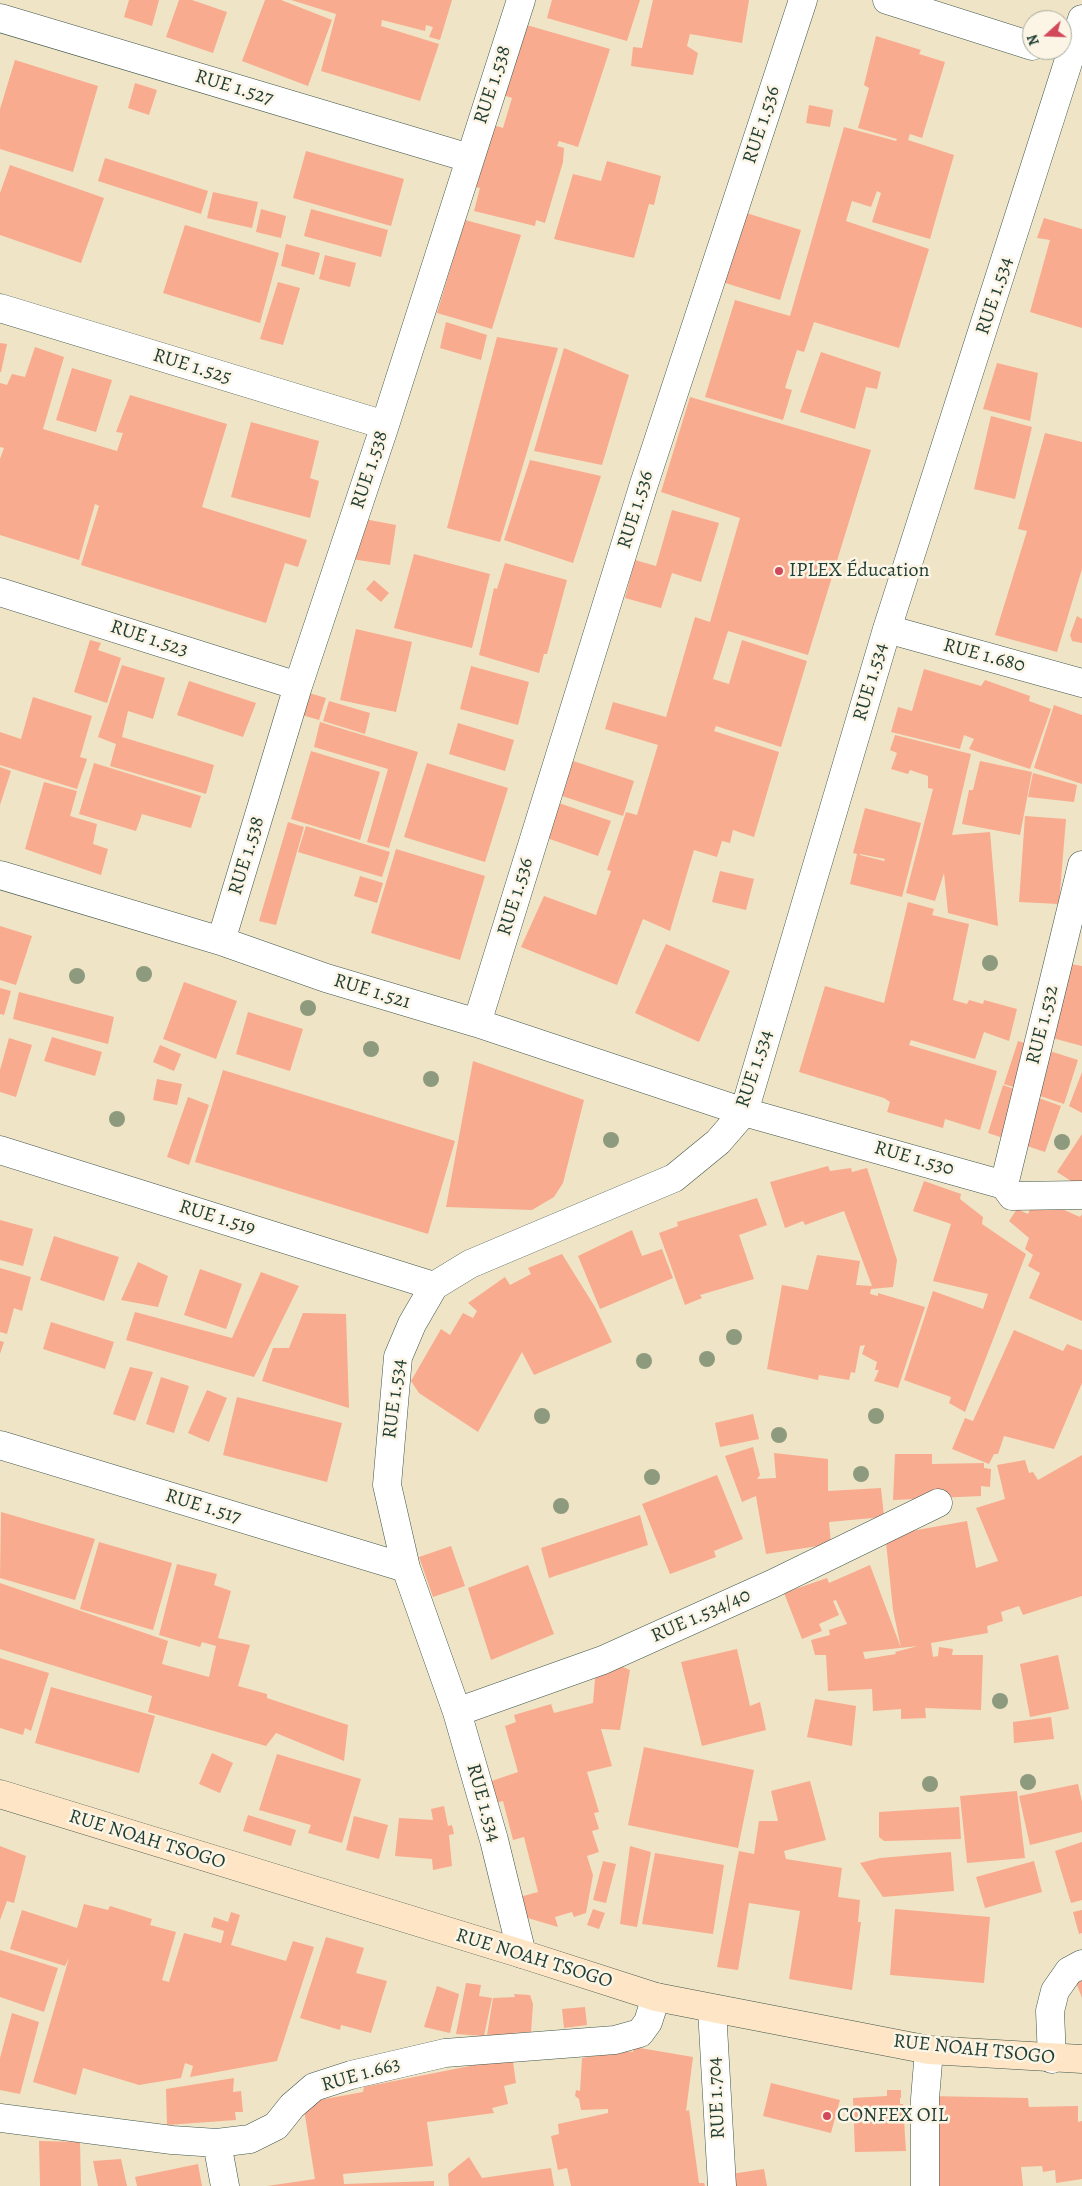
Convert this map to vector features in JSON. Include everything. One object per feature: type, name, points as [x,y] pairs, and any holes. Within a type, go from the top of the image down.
[{"type":"main road","name":"RUE NOAH TSOGO","points":[[0,1794],[656,1997],[929,2050],[1052,2059],[1082,2059]]},
{"type":"street","name":"RUE 1.538","points":[[221,941],[298,686],[385,426],[521,0]]},
{"type":"street","name":"RUE 1.536","points":[[477,1023],[644,484],[803,0]]},
{"type":"street","points":[[887,0],[1022,43]]},
{"type":"street","name":"RUE 1.527","points":[[0,18],[469,158]]},
{"type":"street","name":"RUE 1.534","points":[[1072,34],[1082,19]]},
{"type":"street","name":"RUE 1.534","points":[[522,1954],[494,1840],[457,1712],[406,1568],[386,1485],[398,1357],[412,1324],[434,1286],[470,1264],[674,1178],[718,1142],[744,1112],[1056,60]]},
{"type":"street","name":"RUE 1.525","points":[[0,308],[385,426]]},
{"type":"street","name":"RUE 1.523","points":[[0,592],[298,686]]},
{"type":"street","name":"RUE 1.680","points":[[887,630],[1082,683]]},
{"type":"street","name":"RUE 1.532","points":[[1004,1185],[1082,865]]},
{"type":"street","name":"RUE 1.521","points":[[0,875],[221,941],[326,978],[477,1023],[744,1112]]},
{"type":"street","name":"RUE 1.530","points":[[744,1112],[1004,1185],[1012,1196],[1082,1194]]},
{"type":"street","name":"RUE 1.519","points":[[0,1150],[434,1286]]},
{"type":"street","name":"RUE 1.517","points":[[0,1445],[406,1568]]},
{"type":"street","name":"RUE 1.534/40","points":[[457,1712],[603,1660],[772,1584],[938,1503]]},
{"type":"street","points":[[1052,2059],[1050,2011],[1055,1991],[1069,1971],[1082,1964]]},
{"type":"street","name":"RUE 1.663","points":[[0,2118],[172,2140],[217,2143],[250,2139],[276,2126],[292,2106],[314,2087],[351,2075],[445,2053],[615,2040],[640,2033],[648,2022],[656,1997]]},
{"type":"street","name":"RUE 1.704","points":[[712,2009],[722,2186]]},
{"type":"street","points":[[925,2186],[925,2099],[929,2050]]},
{"type":"street","points":[[217,2143],[225,2186]]},
{"type":"building","points":[[129,0],[159,0],[152,26],[124,17]]},
{"type":"building","points":[[179,0],[192,0],[227,12],[213,53],[166,37]]},
{"type":"building","points":[[265,0],[281,0],[332,20],[308,86],[242,61]]},
{"type":"building","points":[[291,0],[452,0],[440,40],[429,37],[433,27],[426,25],[425,31],[382,20],[381,26],[439,44],[420,101],[321,71],[336,14]]},
{"type":"building","points":[[552,0],[640,0],[627,41],[547,18]]},
{"type":"building","points":[[653,0],[749,0],[742,43],[690,34],[687,46],[698,53],[693,75],[631,66],[633,47],[642,48]]},
{"type":"building","points":[[523,24],[610,49],[578,147],[559,141],[557,146],[564,148],[563,162],[545,223],[536,220],[535,226],[474,211],[480,188],[476,187],[493,125],[503,128],[512,98],[503,95]]},
{"type":"building","points":[[876,36],[921,50],[919,54],[945,62],[922,138],[910,134],[908,140],[954,155],[930,239],[872,222],[881,193],[877,191],[871,207],[852,201],[846,221],[929,249],[899,348],[814,322],[804,352],[797,350],[785,388],[792,390],[783,420],[705,397],[735,300],[790,316],[844,127],[896,141],[897,139],[858,128],[869,88],[864,85]]},
{"type":"building","points":[[15,60],[98,86],[73,172],[0,149],[0,109]]},
{"type":"building","points":[[135,83],[157,90],[149,115],[128,108]]},
{"type":"building","points":[[809,105],[833,110],[830,127],[806,123]]},
{"type":"building","points":[[306,151],[404,179],[391,226],[293,198]]},
{"type":"building","points":[[105,158],[208,191],[201,214],[98,181]]},
{"type":"building","points":[[607,161],[661,176],[654,205],[649,204],[634,258],[554,239],[573,174],[601,181]]},
{"type":"building","points":[[10,165],[104,198],[81,263],[0,235],[0,193]]},
{"type":"building","points":[[213,192],[258,202],[252,228],[207,218]]},
{"type":"building","points":[[261,209],[286,216],[281,238],[256,232]]},
{"type":"building","points":[[311,209],[388,230],[381,257],[304,236]]},
{"type":"building","points":[[743,212],[801,230],[780,300],[722,282]]},
{"type":"building","points":[[1044,218],[1082,229],[1082,328],[1030,312],[1050,240],[1037,238]]},
{"type":"building","points":[[465,220],[521,235],[492,329],[437,313]]},
{"type":"building","points":[[185,225],[279,253],[260,323],[163,293]]},
{"type":"building","points":[[286,244],[320,253],[314,275],[281,266]]},
{"type":"building","points":[[325,255],[356,263],[350,287],[319,279]]},
{"type":"building","points":[[278,282],[300,288],[283,345],[260,339]]},
{"type":"building","points":[[446,322],[487,335],[481,360],[440,348]]},
{"type":"building","points":[[497,337],[558,348],[500,542],[447,528]]},
{"type":"building","points":[[0,343],[7,344],[1,372],[0,372]]},
{"type":"building","points":[[35,347],[64,357],[43,429],[117,451],[123,433],[116,432],[130,395],[227,424],[202,507],[307,540],[298,567],[285,563],[266,623],[81,565],[99,506],[95,504],[79,560],[0,535],[0,459],[4,448],[0,447],[0,383],[7,385],[12,374],[25,377]]},
{"type":"building","points":[[564,348],[629,375],[602,465],[534,451]]},
{"type":"building","points":[[821,352],[881,372],[877,389],[866,387],[855,429],[800,412]]},
{"type":"building","points":[[997,363],[1038,373],[1030,421],[983,409]]},
{"type":"building","points":[[72,368],[112,380],[96,432],[56,420]]},
{"type":"building","points":[[690,397],[871,450],[808,655],[728,631],[713,679],[729,684],[742,640],[807,661],[781,747],[716,726],[714,731],[779,752],[754,837],[733,830],[730,843],[722,841],[717,857],[694,850],[670,931],[643,919],[617,985],[521,947],[544,896],[596,915],[611,871],[607,870],[626,812],[637,815],[658,745],[605,729],[613,702],[666,717],[695,617],[710,622],[740,518],[661,492]]},
{"type":"building","points":[[991,416],[1032,427],[1015,499],[974,489]]},
{"type":"building","points":[[251,422],[319,441],[310,478],[319,481],[310,518],[231,497]]},
{"type":"building","points":[[1045,433],[1082,442],[1082,569],[1057,652],[995,635],[1027,531],[1018,529]]},
{"type":"building","points":[[530,460],[601,476],[573,563],[504,540]]},
{"type":"building","points":[[672,510],[719,523],[701,582],[672,573],[661,608],[625,598],[635,560],[656,566]]},
{"type":"building","points":[[359,518],[396,525],[390,565],[352,559]]},
{"type":"building","points":[[414,554],[490,574],[472,648],[394,628]]},
{"type":"building","points":[[505,563],[567,580],[547,654],[544,654],[539,673],[479,655],[494,588],[497,589]]},
{"type":"building","points":[[374,580],[389,593],[381,602],[366,589]]},
{"type":"building","points":[[1077,616],[1082,619],[1082,643],[1072,641],[1070,635]]},
{"type":"building","points":[[356,629],[412,642],[396,712],[340,700]]},
{"type":"building","points":[[90,640],[101,643],[98,650],[121,658],[107,703],[74,692]]},
{"type":"building","points":[[122,665],[165,678],[153,719],[128,711],[122,737],[214,765],[206,794],[110,766],[116,744],[98,737]]},
{"type":"building","points":[[471,666],[529,682],[518,725],[460,709]]},
{"type":"building","points":[[924,669],[981,686],[985,680],[1030,696],[1029,701],[1051,709],[1030,769],[969,749],[974,739],[964,735],[960,749],[891,732],[898,707],[912,711]]},
{"type":"building","points":[[189,681],[256,703],[243,737],[177,715]]},
{"type":"building","points":[[309,693],[326,698],[319,720],[302,715]]},
{"type":"building","points":[[33,697],[92,716],[80,757],[87,759],[77,789],[0,765],[0,732],[21,739]]},
{"type":"building","points":[[329,701],[370,713],[365,734],[323,721]]},
{"type":"building","points":[[1054,705],[1082,715],[1082,784],[1034,768]]},
{"type":"building","points":[[320,722],[418,752],[389,848],[367,842],[388,769],[314,747]]},
{"type":"building","points":[[458,723],[514,740],[505,771],[449,754]]},
{"type":"building","points":[[895,735],[971,754],[952,835],[990,832],[998,926],[948,913],[944,873],[935,901],[906,893],[933,789],[928,788],[928,776],[910,770],[908,774],[891,769],[897,753],[890,750]]},
{"type":"building","points":[[311,751],[380,772],[360,840],[291,819]]},
{"type":"building","points":[[570,760],[634,781],[623,816],[559,795]]},
{"type":"building","points":[[980,761],[1032,772],[1020,835],[962,824],[969,790],[973,790]]},
{"type":"building","points":[[94,763],[201,796],[191,828],[142,814],[136,831],[79,814]]},
{"type":"building","points":[[427,763],[508,788],[485,862],[404,837]]},
{"type":"building","points":[[0,767],[11,771],[0,805]]},
{"type":"building","points":[[1033,773],[1077,785],[1074,802],[1028,797]]},
{"type":"building","points":[[44,782],[77,791],[70,816],[97,824],[93,844],[108,849],[101,875],[25,849]]},
{"type":"building","points":[[556,802],[611,821],[598,856],[544,837]]},
{"type":"building","points":[[865,808],[921,823],[902,897],[850,884],[857,854],[853,853]],"holes":[[[860,854],[885,859],[884,861]]]},
{"type":"building","points":[[1025,816],[1066,819],[1059,904],[1019,902]]},
{"type":"building","points":[[288,822],[304,827],[276,925],[259,921]]},
{"type":"building","points":[[306,826],[390,852],[382,877],[298,852]]},
{"type":"building","points":[[396,849],[485,876],[460,960],[371,933]]},
{"type":"building","points":[[720,871],[754,879],[746,910],[712,902]]},
{"type":"building","points":[[360,876],[383,883],[377,903],[354,896]]},
{"type":"building","points":[[908,902],[934,909],[932,915],[969,924],[953,1000],[967,1004],[969,1000],[983,1004],[984,1000],[1017,1009],[1009,1041],[984,1032],[975,1059],[911,1040],[909,1045],[997,1071],[980,1130],[945,1119],[943,1128],[887,1112],[890,1102],[884,1098],[799,1072],[825,986],[884,1003]]},
{"type":"building","points":[[0,926],[32,936],[16,985],[0,980]]},
{"type":"building","points":[[666,944],[730,971],[699,1042],[635,1013]]},
{"type":"building","points":[[1046,960],[1082,966],[1082,1046],[1034,1033]]},
{"type":"building","points":[[184,982],[237,1001],[216,1059],[163,1039]]},
{"type":"building","points":[[0,988],[11,991],[4,1015],[0,1014]]},
{"type":"building","points":[[19,992],[114,1017],[108,1044],[13,1019]]},
{"type":"building","points":[[248,1012],[303,1029],[290,1071],[236,1054]]},
{"type":"building","points":[[52,1037],[102,1052],[95,1076],[44,1061]]},
{"type":"building","points":[[9,1038],[32,1045],[16,1097],[0,1092],[0,1070]]},
{"type":"building","points":[[1018,1041],[1078,1060],[1064,1104],[1004,1084]]},
{"type":"building","points":[[160,1045],[181,1054],[174,1071],[153,1062]]},
{"type":"building","points":[[473,1061],[584,1100],[563,1183],[554,1197],[532,1210],[446,1207]]},
{"type":"building","points":[[223,1070],[455,1141],[428,1234],[195,1162]]},
{"type":"building","points":[[1082,1072],[1082,1113],[1069,1106]]},
{"type":"building","points":[[157,1079],[182,1084],[177,1105],[153,1100]]},
{"type":"building","points":[[1003,1085],[1061,1106],[1045,1152],[988,1133]]},
{"type":"building","points":[[188,1097],[209,1105],[189,1165],[167,1157]]},
{"type":"building","points":[[1082,1134],[1082,1188],[1057,1172]]},
{"type":"building","points":[[828,1166],[830,1171],[851,1168],[852,1172],[867,1168],[897,1260],[893,1287],[871,1289],[870,1294],[878,1296],[878,1293],[925,1307],[898,1388],[874,1381],[879,1370],[875,1370],[877,1362],[862,1354],[865,1345],[860,1346],[855,1373],[851,1372],[849,1380],[819,1375],[818,1380],[767,1369],[782,1285],[808,1290],[817,1255],[860,1261],[856,1285],[872,1286],[844,1211],[805,1225],[803,1221],[785,1228],[770,1182]]},
{"type":"building","points":[[924,1181],[961,1194],[960,1199],[983,1217],[982,1224],[1026,1254],[965,1412],[949,1403],[951,1397],[904,1380],[933,1291],[983,1309],[988,1294],[933,1281],[951,1224],[913,1211]]},
{"type":"building","points":[[1035,1197],[1080,1217],[1082,1214],[1082,1321],[1029,1298],[1040,1273],[1028,1266],[1033,1255],[1025,1249],[1029,1238],[1009,1221],[1017,1209],[1028,1214]]},
{"type":"building","points":[[757,1198],[767,1225],[739,1235],[754,1279],[700,1295],[702,1298],[685,1305],[659,1233],[678,1226],[677,1222]]},
{"type":"building","points":[[0,1220],[33,1229],[23,1266],[0,1260]]},
{"type":"building","points":[[632,1230],[642,1256],[662,1249],[673,1278],[600,1309],[578,1256]]},
{"type":"building","points":[[54,1236],[119,1257],[104,1301],[40,1280]]},
{"type":"building","points":[[562,1254],[595,1307],[612,1342],[534,1375],[522,1352],[478,1432],[419,1393],[411,1381],[441,1329],[450,1335],[463,1313],[473,1318],[477,1311],[468,1303],[505,1277],[510,1285],[531,1274],[528,1268]]},
{"type":"building","points":[[138,1262],[168,1276],[158,1307],[121,1300]]},
{"type":"building","points":[[0,1268],[31,1277],[22,1311],[14,1308],[7,1334],[0,1332]]},
{"type":"building","points":[[200,1269],[242,1284],[226,1329],[184,1315]]},
{"type":"building","points":[[261,1272],[299,1286],[254,1377],[126,1340],[135,1312],[232,1338]]},
{"type":"building","points":[[303,1313],[346,1314],[349,1408],[262,1381],[273,1348],[289,1348]]},
{"type":"building","points":[[51,1322],[114,1342],[105,1369],[43,1349]]},
{"type":"building","points":[[1014,1330],[1063,1351],[1067,1344],[1082,1350],[1082,1383],[1054,1449],[1004,1436],[998,1454],[994,1454],[989,1464],[952,1449],[965,1418],[973,1421]]},
{"type":"building","points":[[0,1341],[4,1342],[0,1354]]},
{"type":"building","points":[[130,1367],[153,1372],[135,1421],[113,1414]]},
{"type":"building","points":[[161,1377],[189,1386],[174,1433],[146,1424]]},
{"type":"building","points":[[207,1390],[227,1398],[209,1442],[188,1433]]},
{"type":"building","points":[[237,1397],[342,1423],[327,1482],[223,1455]]},
{"type":"building","points":[[753,1414],[759,1439],[720,1447],[715,1423]]},
{"type":"building","points":[[753,1447],[760,1475],[757,1479],[776,1478],[774,1453],[828,1459],[828,1491],[881,1488],[884,1517],[829,1522],[831,1544],[766,1554],[756,1496],[742,1502],[725,1456]]},
{"type":"building","points":[[895,1454],[932,1454],[932,1464],[984,1463],[984,1468],[991,1469],[990,1487],[981,1486],[981,1496],[893,1500]]},
{"type":"building","points":[[1082,1455],[1082,1596],[1023,1615],[1019,1606],[1001,1612],[1003,1621],[987,1626],[988,1633],[931,1643],[933,1657],[938,1656],[939,1647],[953,1649],[952,1655],[983,1655],[981,1710],[925,1708],[926,1718],[901,1719],[901,1709],[873,1711],[872,1689],[828,1691],[826,1655],[815,1655],[811,1640],[830,1635],[829,1630],[847,1624],[836,1600],[833,1601],[839,1615],[819,1624],[822,1631],[802,1639],[784,1593],[827,1578],[829,1583],[870,1565],[901,1648],[893,1610],[886,1542],[906,1532],[967,1521],[976,1568],[998,1561],[976,1508],[1005,1499],[997,1465],[1025,1460],[1029,1473],[1033,1472],[1038,1480]],"holes":[[[918,1646],[895,1652],[896,1654],[865,1659],[863,1652]]]},
{"type":"building","points":[[717,1475],[743,1539],[714,1551],[716,1557],[670,1574],[642,1504]]},
{"type":"building","points":[[1,1512],[95,1539],[75,1600],[0,1578]]},
{"type":"building","points":[[640,1515],[648,1545],[549,1578],[541,1548]]},
{"type":"building","points":[[99,1542],[172,1563],[153,1630],[80,1609]]},
{"type":"building","points":[[451,1546],[465,1586],[433,1597],[419,1557]]},
{"type":"building","points":[[177,1564],[217,1574],[214,1585],[231,1591],[218,1638],[250,1645],[238,1686],[267,1694],[267,1698],[348,1725],[344,1761],[276,1733],[266,1746],[148,1712],[152,1696],[0,1649],[0,1583],[168,1641],[162,1664],[209,1677],[216,1646],[202,1642],[200,1647],[159,1635]]},
{"type":"building","points":[[528,1565],[554,1634],[491,1660],[468,1588]]},
{"type":"building","points":[[737,1649],[750,1706],[760,1702],[766,1730],[702,1746],[681,1662]]},
{"type":"building","points":[[1058,1655],[1069,1709],[1030,1717],[1020,1664]]},
{"type":"building","points":[[0,1658],[49,1673],[31,1731],[25,1728],[23,1735],[0,1728]]},
{"type":"building","points":[[608,1661],[630,1670],[620,1730],[601,1729],[612,1766],[587,1772],[599,1812],[594,1813],[599,1829],[592,1831],[599,1852],[587,1856],[593,1875],[586,1913],[574,1917],[572,1912],[555,1917],[558,1927],[521,1916],[516,1898],[538,1892],[524,1837],[513,1840],[503,1801],[489,1805],[483,1784],[518,1772],[505,1726],[516,1722],[514,1715],[551,1704],[554,1713],[593,1703],[596,1667]]},
{"type":"building","points":[[51,1687],[155,1716],[139,1773],[35,1743]]},
{"type":"building","points":[[815,1699],[856,1706],[852,1746],[807,1737]]},
{"type":"building","points":[[1051,1717],[1054,1739],[1014,1743],[1013,1722]]},
{"type":"building","points":[[644,1747],[754,1770],[738,1848],[628,1825]]},
{"type":"building","points":[[212,1753],[233,1763],[220,1793],[199,1784]]},
{"type":"building","points":[[277,1754],[361,1779],[342,1843],[308,1833],[311,1825],[259,1810]]},
{"type":"building","points":[[810,1781],[826,1840],[784,1851],[786,1859],[842,1868],[838,1897],[860,1900],[858,1922],[861,1922],[852,1990],[789,1979],[800,1911],[749,1903],[738,1970],[717,1967],[739,1851],[754,1854],[759,1821],[778,1821],[771,1791]]},
{"type":"building","points":[[1078,1784],[1082,1802],[1082,1832],[1030,1845],[1019,1796]]},
{"type":"building","points":[[1017,1791],[1025,1858],[967,1863],[960,1796]]},
{"type":"building","points":[[444,1806],[448,1826],[452,1825],[454,1834],[449,1835],[452,1866],[433,1870],[432,1859],[395,1856],[399,1818],[433,1820],[431,1809]]},
{"type":"building","points":[[959,1807],[961,1839],[884,1841],[879,1837],[879,1812]]},
{"type":"building","points":[[248,1815],[296,1830],[291,1846],[243,1831]]},
{"type":"building","points":[[354,1816],[388,1825],[379,1859],[346,1850]]},
{"type":"building","points":[[1082,1842],[1082,1900],[1071,1903],[1055,1851]]},
{"type":"building","points":[[0,1846],[26,1856],[14,1903],[7,1901],[0,1920]]},
{"type":"building","points":[[630,1846],[651,1852],[637,1927],[620,1924]]},
{"type":"building","points":[[951,1852],[954,1891],[883,1897],[860,1863],[880,1858]]},
{"type":"building","points":[[655,1853],[724,1865],[713,1934],[642,1924]]},
{"type":"building","points":[[603,1861],[616,1864],[606,1903],[593,1900]]},
{"type":"building","points":[[1034,1861],[1042,1892],[985,1908],[976,1877]]},
{"type":"building","points":[[84,1904],[108,1910],[110,1906],[152,1919],[150,1925],[176,1932],[162,1980],[169,1982],[184,1933],[221,1943],[224,1931],[211,1927],[214,1917],[228,1922],[231,1912],[240,1915],[231,1945],[286,1961],[293,1941],[314,1947],[277,2061],[190,2077],[193,2066],[185,2063],[181,2078],[139,2085],[83,2068],[76,2095],[33,2082],[69,1958],[65,1966],[10,1949],[22,1910],[77,1928]]},
{"type":"building","points":[[593,1909],[605,1913],[599,1929],[587,1925]]},
{"type":"building","points":[[895,1909],[990,1917],[984,1983],[890,1975]]},
{"type":"building","points":[[1082,1910],[1082,1933],[1079,1934],[1073,1912]]},
{"type":"building","points":[[326,1937],[364,1948],[356,1973],[387,1981],[371,2033],[341,2025],[340,2030],[300,2018]]},
{"type":"building","points":[[0,1950],[58,1968],[44,2012],[0,1997]]},
{"type":"building","points":[[1082,1973],[1082,1998],[1074,1977]]},
{"type":"building","points":[[466,1983],[481,1985],[479,1996],[492,1998],[484,2036],[456,2034]]},
{"type":"building","points":[[437,1986],[459,1994],[450,2033],[424,2027]]},
{"type":"building","points":[[514,1994],[530,1995],[533,2004],[531,2032],[513,2033],[513,2035],[487,2035],[493,1998],[515,1997]]},
{"type":"building","points":[[585,2007],[587,2025],[564,2028],[562,2009]]},
{"type":"building","points":[[12,2013],[39,2022],[20,2094],[0,2090],[0,2058]]},
{"type":"building","points":[[634,2047],[693,2057],[686,2111],[689,2110],[699,2183],[704,2183],[705,2186],[571,2186],[567,2168],[558,2170],[551,2136],[559,2134],[558,2124],[608,2113],[608,2109],[581,2110],[579,2099],[575,2096],[576,2090],[580,2091],[582,2058],[600,2055],[602,2048],[633,2052]]},
{"type":"building","points":[[500,2060],[513,2062],[516,2083],[504,2086],[508,2104],[492,2108],[494,2113],[427,2122],[433,2166],[343,2174],[344,2184],[434,2181],[434,2186],[267,2186],[315,2179],[303,2103],[363,2092],[364,2087]]},
{"type":"building","points":[[234,2078],[233,2092],[241,2091],[243,2112],[235,2112],[236,2120],[167,2125],[166,2089]]},
{"type":"building","points":[[771,2083],[840,2100],[831,2133],[763,2116]]},
{"type":"building","points":[[887,2090],[901,2090],[900,2104],[903,2104],[906,2151],[855,2152],[853,2098],[887,2096]]},
{"type":"building","points":[[928,2096],[1028,2098],[1029,2107],[1078,2106],[1078,2122],[1082,2121],[1082,2179],[1056,2183],[1055,2170],[1043,2172],[1042,2166],[1021,2167],[1023,2186],[931,2186]]},
{"type":"building","points":[[39,2141],[80,2142],[81,2186],[40,2186]]},
{"type":"building","points":[[469,2157],[482,2178],[551,2168],[554,2186],[449,2186],[448,2174]]},
{"type":"building","points":[[121,2159],[127,2186],[98,2186],[93,2161]]},
{"type":"building","points":[[198,2164],[202,2186],[137,2186],[135,2177]]},
{"type":"building","points":[[764,2169],[767,2186],[733,2186],[731,2174]]},
{"type":"place","name":"IPLEX Éducation","points":[[779,571]]},
{"type":"place","name":"CONFEX OIL","points":[[827,2116]]}]
